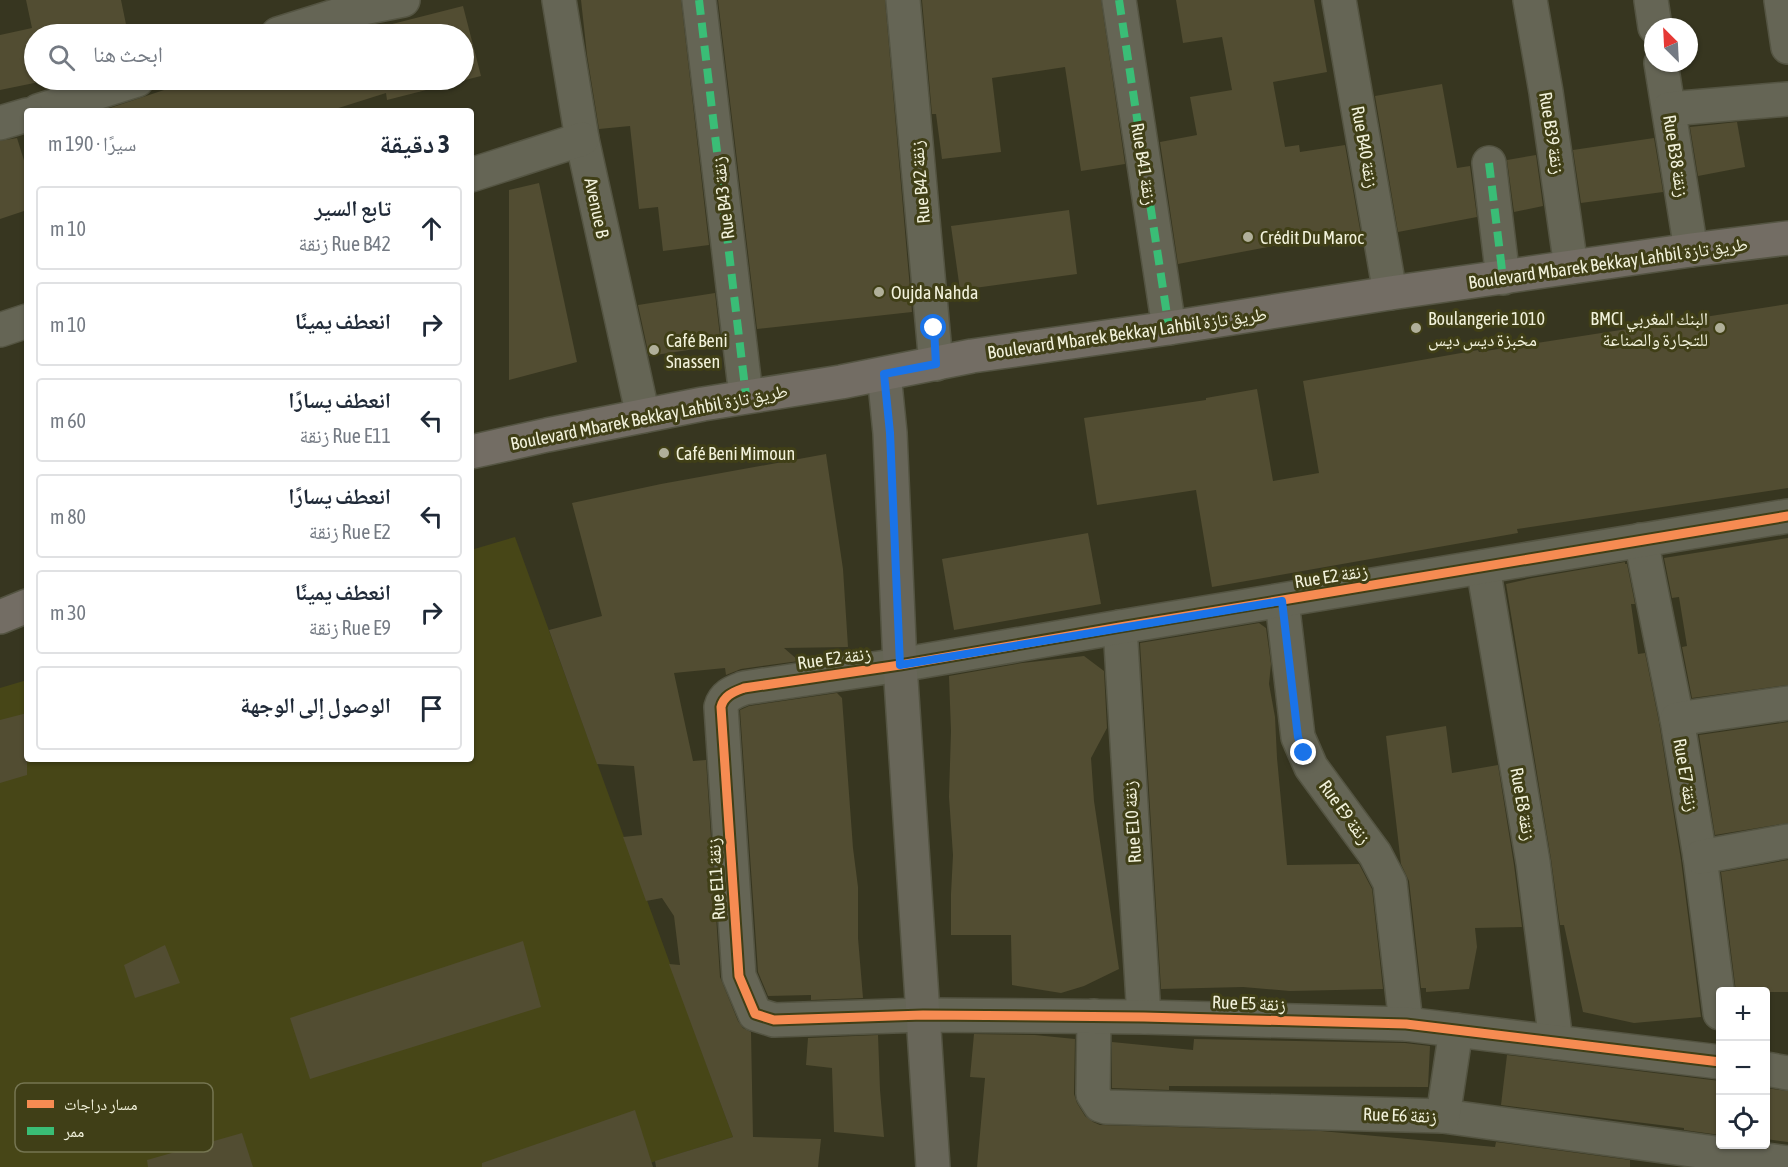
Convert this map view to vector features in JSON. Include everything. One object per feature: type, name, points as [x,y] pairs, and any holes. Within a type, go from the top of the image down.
[{"type":"main road","name":"Boulevard Mbarek Bekkay Lahbil طريق تازة","points":[[474,451],[746,396],[884,374],[972,356],[1390,293],[1788,238]]},
{"type":"main road","points":[[0,617],[24,607]]},
{"type":"street","points":[[305,24],[357,5],[403,0]]},
{"type":"street","name":"Avenue B","points":[[559,0],[582,139],[643,416]]},
{"type":"street","name":"Rue B43 زنقة","points":[[699,0],[746,396]]},
{"type":"street","name":"Rue B42 زنقة","points":[[903,0],[936,364]]},
{"type":"street","name":"Rue B41 زنقة","points":[[1119,0],[1169,328]]},
{"type":"street","name":"Rue B40 زنقة","points":[[1339,0],[1390,293]]},
{"type":"street","name":"Rue B39 زنقة","points":[[1530,0],[1571,267]]},
{"type":"street","points":[[1651,0],[1654,18]]},
{"type":"street","points":[[1781,0],[1788,47]]},
{"type":"street","name":"Rue B38 زنقة","points":[[1663,72],[1691,250]]},
{"type":"street","points":[[48,108],[105,90]]},
{"type":"street","points":[[1669,109],[1788,99]]},
{"type":"street","points":[[0,123],[24,116]]},
{"type":"street","points":[[474,174],[582,139]]},
{"type":"street","points":[[1489,163],[1503,278]]},
{"type":"street","points":[[0,330],[24,322]]},
{"type":"street","points":[[884,374],[890,433],[900,665],[933,1167]]},
{"type":"street","name":"Rue E2 زنقة","points":[[722,718],[723,700],[744,688],[900,665],[1788,516]]},
{"type":"street","name":"Rue E7 زنقة","points":[[1641,540],[1677,719],[1700,857],[1717,987]]},
{"type":"street","name":"Rue E8 زنقة","points":[[1483,567],[1533,862],[1556,1042]]},
{"type":"street","name":"Rue E9 زنقة","points":[[1282,601],[1298,737],[1311,767],[1375,854],[1390,883],[1406,1024]]},
{"type":"street","name":"Rue E10 زنقة","points":[[1120,627],[1144,1017]]},
{"type":"street","points":[[1677,719],[1788,703]]},
{"type":"street","name":"Rue E11 زنقة","points":[[722,718],[739,976],[755,1014],[774,1020]]},
{"type":"street","points":[[1700,857],[1788,841]]},
{"type":"street","name":"Rue E5 زنقة","points":[[774,1020],[923,1015],[1094,1016],[1406,1024],[1716,1062]]},
{"type":"street","name":"Rue E6 زنقة","points":[[1094,1016],[1093,1094],[1100,1105],[1107,1107],[1443,1116],[1788,1163]]},
{"type":"street","points":[[1443,1116],[1456,1030]]},
{"type":"street","points":[[1770,1070],[1788,1073]]},
{"type":"shaded area","points":[[515,537],[733,1137],[637,1167],[0,1167],[0,688],[24,681],[24,762],[474,762],[474,549]]},
{"type":"building","points":[[26,0],[121,0],[126,24],[31,24]]},
{"type":"building","points":[[581,0],[681,0],[709,245],[663,251],[658,207],[639,209],[630,126],[599,129]]},
{"type":"building","points":[[718,0],[885,0],[912,312],[757,329]]},
{"type":"building","points":[[922,0],[1101,0],[1125,164],[1081,171],[1065,67],[992,78],[1001,152],[942,159],[936,114],[932,114]]},
{"type":"building","points":[[1176,0],[1314,0],[1327,72],[1273,82],[1285,147],[1299,145],[1300,152],[1345,145],[1361,235],[1315,242],[1315,238],[1178,264],[1160,142],[1197,135],[1190,97],[1232,90],[1222,37],[1183,43]]},
{"type":"building","points":[[463,6],[468,24],[392,24]]},
{"type":"building","points":[[24,30],[24,85],[0,90],[0,35]]},
{"type":"building","points":[[474,49],[481,76],[474,78]]},
{"type":"building","points":[[1442,84],[1457,168],[1470,166],[1477,217],[1398,232],[1375,96]]},
{"type":"building","points":[[164,90],[426,90],[387,100],[386,93],[338,108],[110,108]]},
{"type":"building","points":[[1737,122],[1745,167],[1698,176],[1690,127]]},
{"type":"building","points":[[17,138],[24,160],[24,211],[0,219],[0,141]]},
{"type":"building","points":[[1654,138],[1663,192],[1581,203],[1573,150]]},
{"type":"building","points":[[1536,155],[1543,206],[1514,212],[1507,160]]},
{"type":"building","points":[[539,183],[577,362],[509,380],[509,190]]},
{"type":"building","points":[[1069,210],[1077,274],[960,290],[951,226]]},
{"type":"building","points":[[715,293],[721,345],[649,356],[638,305]]},
{"type":"building","points":[[1788,304],[1788,488],[1517,529],[1518,533],[1212,587],[1196,490],[1097,505],[1084,418],[1206,400],[1206,398],[1257,389],[1273,481],[1319,473],[1303,381],[1478,350],[1479,352]]},
{"type":"building","points":[[826,454],[843,569],[848,647],[784,648],[799,661],[741,669],[726,675],[725,668],[674,673],[693,761],[706,760],[720,977],[738,1021],[743,1028],[751,1032],[753,1137],[821,1139],[818,1167],[656,1167],[655,1161],[733,1137],[669,964],[680,965],[674,916],[662,898],[646,901],[623,837],[642,835],[634,766],[597,764],[549,630],[602,616],[572,503]]},
{"type":"building","points":[[1088,533],[1101,604],[954,630],[942,559]]},
{"type":"building","points":[[1788,538],[1788,685],[1692,698],[1682,647],[1687,646],[1679,597],[1672,598],[1664,558]]},
{"type":"building","points":[[1625,562],[1635,604],[1631,604],[1638,654],[1645,653],[1659,722],[1681,860],[1701,1017],[1634,1023],[1583,1012],[1564,925],[1560,925],[1506,584]]},
{"type":"building","points":[[1259,623],[1266,628],[1271,664],[1269,684],[1275,717],[1287,865],[1359,864],[1372,889],[1383,989],[1290,991],[1243,987],[1161,989],[1140,643]]},
{"type":"building","points":[[1084,656],[1104,671],[1107,728],[1091,758],[1094,801],[1119,969],[1084,986],[1061,993],[1012,985],[1011,935],[951,935],[953,855],[949,797],[951,731],[949,676],[1022,663]]},
{"type":"building","points":[[837,693],[842,698],[858,887],[858,938],[863,998],[811,1000],[811,995],[768,996],[758,972],[740,710],[749,706]]},
{"type":"building","points":[[24,714],[24,762],[27,762],[27,775],[0,783],[0,720]]},
{"type":"building","points":[[1788,722],[1788,823],[1715,835],[1699,735]]},
{"type":"building","points":[[1446,726],[1452,773],[1498,765],[1522,927],[1475,928],[1477,947],[1469,989],[1426,992],[1426,988],[1421,988],[1409,881],[1401,864],[1386,736]]},
{"type":"building","points":[[1788,860],[1788,992],[1770,992],[1770,987],[1735,987],[1721,872]]},
{"type":"building","points":[[523,941],[541,1007],[310,1079],[290,1018]]},
{"type":"building","points":[[165,945],[180,983],[135,998],[124,965]]},
{"type":"building","points":[[974,1034],[1035,1035],[1075,1039],[1074,1094],[1085,1116],[1100,1125],[1321,1131],[1495,1147],[1496,1142],[1630,1160],[1630,1167],[977,1167],[985,1078],[970,1077]]},
{"type":"building","points":[[878,1035],[884,1137],[834,1132],[832,1068],[806,1065],[808,1038]]},
{"type":"building","points":[[1194,1039],[1405,1043],[1430,1046],[1428,1087],[1169,1086],[1169,1090],[1112,1088],[1112,1042],[1193,1050]]},
{"type":"building","points":[[1507,1055],[1716,1081],[1716,1134],[1684,1130],[1684,1128],[1501,1105]]},
{"type":"building","points":[[1770,1089],[1788,1091],[1788,1142],[1770,1140]]},
{"type":"building","points":[[635,1110],[653,1167],[482,1167],[482,1163]]},
{"type":"building","points":[[242,1133],[253,1167],[148,1167],[147,1160],[175,1152],[213,1152],[213,1141]]},
{"type":"marked path","points":[[699,0],[746,396]]},
{"type":"marked path","points":[[1119,0],[1169,328]]},
{"type":"marked path","points":[[1489,163],[1503,278]]},
{"type":"cycle path","points":[[1716,1062],[1406,1024],[1144,1017],[923,1015],[774,1020],[755,1014],[739,976],[721,707],[727,697],[744,688],[900,665],[1788,516]]},
{"type":"place","name":"Crédit Du Maroc","points":[[1248,237]]},
{"type":"place","name":"Oujda Nahda","points":[[879,292]]},
{"type":"place","name":"Boulangerie 1010 مخبزة ديس ديس","points":[[1416,328]]},
{"type":"place","name":"BMCI البنك المغربي للتجارة والصناعة","points":[[1720,328]]},
{"type":"place","name":"Café Beni Snassen","points":[[654,350]]},
{"type":"place","name":"Café Beni Mimoun","points":[[664,453]]},
{"type":"route","points":[[934,328],[936,364],[884,374],[890,433],[900,665],[1282,601],[1298,737],[1304,753]]}]
